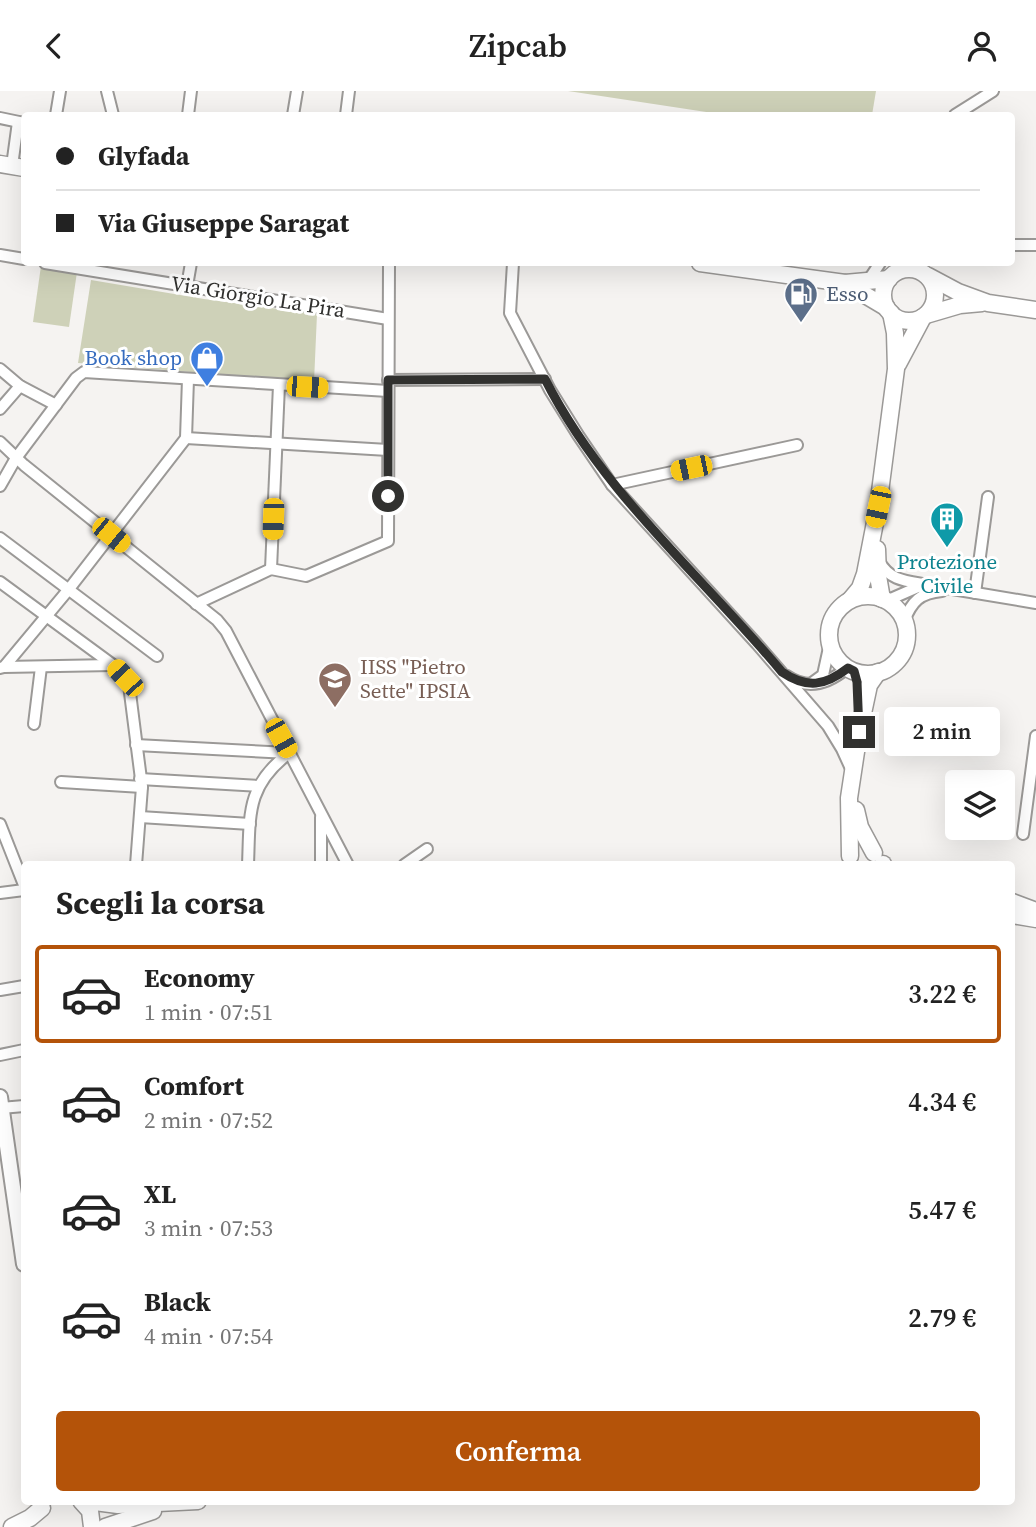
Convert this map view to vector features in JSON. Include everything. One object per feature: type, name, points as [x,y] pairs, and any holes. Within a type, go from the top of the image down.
[{"type":"main road","points":[[722,266],[845,283],[889,279],[903,270],[918,270],[958,292],[988,303],[1036,310]]},
{"type":"main road","points":[[896,369],[924,316],[932,308],[936,295],[932,282],[918,270]]},
{"type":"main road","points":[[859,732],[857,682],[851,669],[836,657],[830,643],[832,620],[836,612],[860,588],[866,574],[878,507],[896,369],[895,333],[883,295],[889,279]]},
{"type":"main road","points":[[845,283],[903,320],[916,320],[960,305],[988,303]]},
{"type":"main road","points":[[878,507],[877,558],[884,600]]},
{"type":"main road","points":[[848,860],[849,813],[859,732],[869,685],[878,672],[900,657],[906,639],[900,613],[884,600],[871,596],[850,600]]},
{"type":"main road","points":[[851,669],[878,672]]},
{"type":"main road","points":[[854,776],[856,816],[878,859]]},
{"type":"main road","points":[[848,860],[862,851],[878,859]]},
{"type":"main road","points":[[1015,903],[1036,911]]},
{"type":"main road","points":[[1015,916],[1036,919]]},
{"type":"main road","points":[[12,1527],[30,1518],[45,1505]]},
{"type":"main road","points":[[39,1527],[39,1516],[45,1505]]},
{"type":"main road","points":[[85,1505],[90,1511],[92,1527]]},
{"type":"main road","points":[[105,1527],[179,1505]]},
{"type":"street","points":[[56,112],[60,91]]},
{"type":"street","points":[[107,91],[112,112]]},
{"type":"street","points":[[188,112],[191,91]]},
{"type":"street","points":[[294,112],[297,91]]},
{"type":"street","points":[[346,112],[349,91]]},
{"type":"street","points":[[959,112],[993,91]]},
{"type":"street","points":[[0,118],[21,122],[8,167]]},
{"type":"street","points":[[1015,245],[1036,245]]},
{"type":"street","points":[[0,255],[21,258]]},
{"type":"street","name":"Via Giorgio La Pira","points":[[64,266],[388,319]]},
{"type":"street","points":[[187,286],[190,266]]},
{"type":"street","points":[[196,604],[271,569],[306,576],[388,541],[389,266]]},
{"type":"street","points":[[513,266],[510,313],[578,435],[612,485],[828,726],[854,776]]},
{"type":"street","points":[[868,281],[880,266]]},
{"type":"street","points":[[883,266],[889,279]]},
{"type":"street","points":[[0,369],[20,386],[56,405]]},
{"type":"street","points":[[0,487],[16,457],[83,372],[279,385],[388,386],[545,379]]},
{"type":"street","points":[[2,668],[69,589],[186,439],[188,379]]},
{"type":"street","points":[[271,569],[279,385]]},
{"type":"street","points":[[0,409],[20,386]]},
{"type":"street","points":[[186,439],[388,450]]},
{"type":"street","points":[[0,442],[226,631],[346,861]]},
{"type":"street","points":[[612,485],[797,445]]},
{"type":"street","points":[[975,593],[988,497]]},
{"type":"street","points":[[0,538],[158,656]]},
{"type":"street","points":[[877,558],[889,575],[897,580],[1036,603]]},
{"type":"street","points":[[0,582],[113,665],[125,678],[141,783],[136,861]]},
{"type":"street","points":[[884,600],[919,587],[934,586]]},
{"type":"street","points":[[904,621],[910,605],[922,596],[954,590]]},
{"type":"street","points":[[812,683],[823,675],[830,643]]},
{"type":"street","points":[[2,668],[113,665]]},
{"type":"street","points":[[34,724],[41,667]]},
{"type":"street","points":[[782,672],[794,681],[812,683],[832,680],[851,669]]},
{"type":"street","points":[[1023,834],[1036,736]]},
{"type":"street","points":[[136,745],[289,753]]},
{"type":"street","points":[[248,861],[252,803],[271,767],[289,753]]},
{"type":"street","points":[[61,782],[259,786]]},
{"type":"street","points":[[321,814],[321,861]]},
{"type":"street","points":[[139,817],[250,824]]},
{"type":"street","points":[[0,824],[21,880]]},
{"type":"street","points":[[410,861],[427,849]]},
{"type":"street","points":[[0,893],[21,889]]},
{"type":"street","points":[[0,990],[21,986]]},
{"type":"street","points":[[0,1055],[21,1051]]},
{"type":"street","points":[[21,1105],[1,1102],[3,1137],[19,1183],[21,1215]]},
{"type":"green space","points":[[568,91],[876,91],[872,112],[706,112]]},
{"type":"green space","points":[[41,266],[77,272],[69,327],[33,322]]},
{"type":"green space","points":[[91,280],[317,314],[314,382],[78,363]]},
{"type":"place","name":"Esso","points":[[801,324]]},
{"type":"place","name":"Book shop","points":[[207,388]]},
{"type":"place","name":"Protezione Civile","points":[[947,549]]},
{"type":"place","name":"IISS \"Pietro Sette\" IPSIA","points":[[335,709]]},
{"type":"route","points":[[388,496],[388,380],[545,379],[612,485],[782,672],[794,681],[821,683],[832,680],[848,668],[854,671],[859,732]]}]
